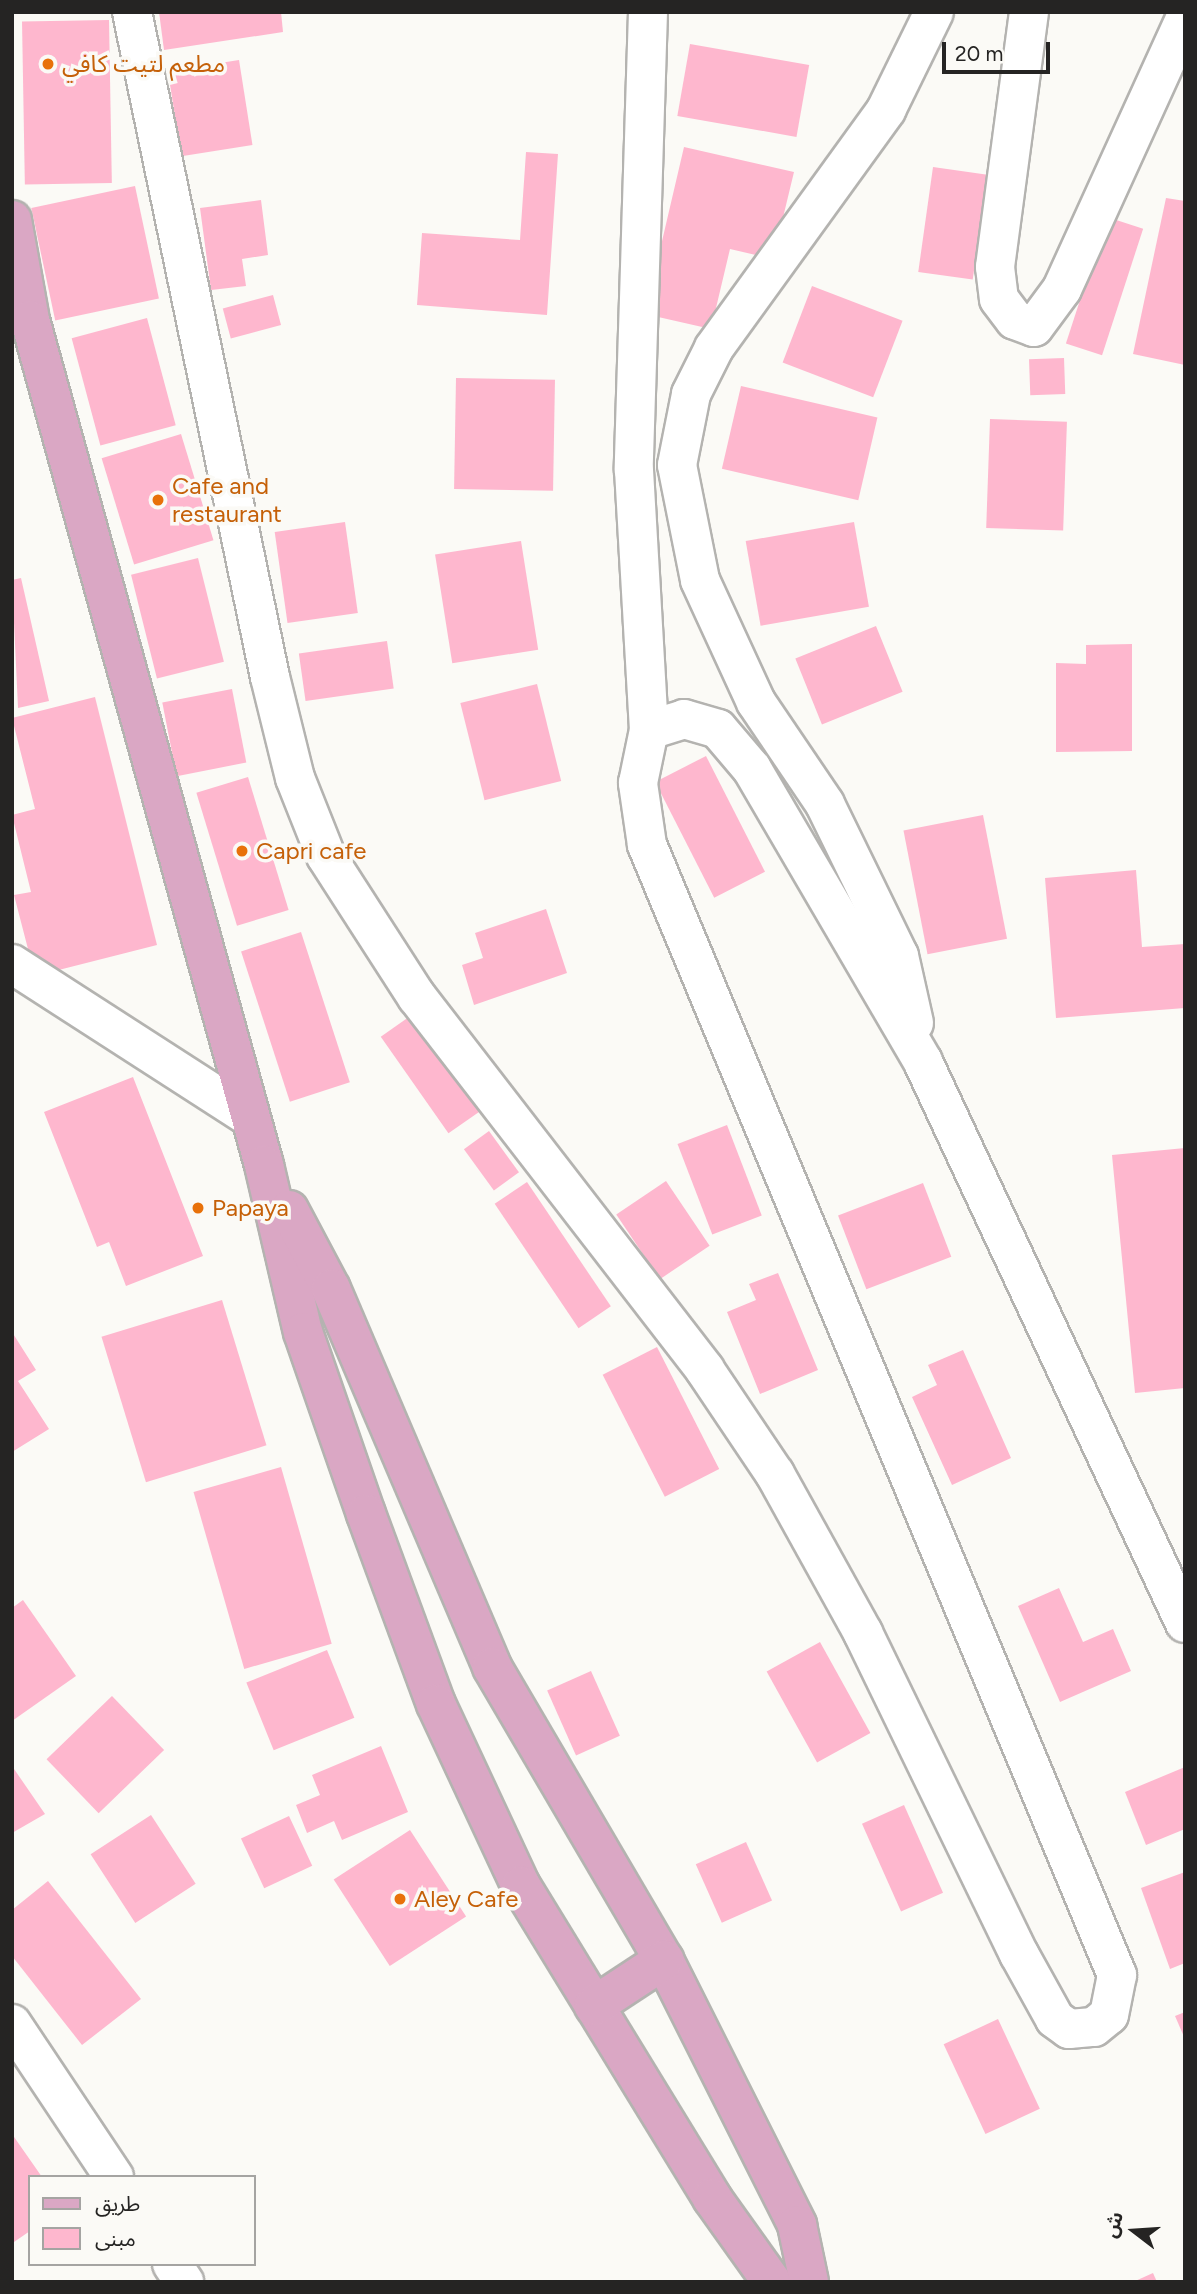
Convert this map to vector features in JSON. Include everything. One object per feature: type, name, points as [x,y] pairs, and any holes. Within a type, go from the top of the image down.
[{"type":"main road","points":[[12,220],[30,320],[246,1115],[264,1166],[303,1332],[436,1704],[521,1886],[712,2198],[772,2282]]},
{"type":"main road","points":[[264,1166],[331,1289],[517,1716],[664,1960],[797,2225],[809,2282]]},
{"type":"main road","points":[[594,2006],[664,1960]]},
{"type":"street","points":[[132,12],[270,677],[295,778],[326,856],[417,998],[705,1370],[775,1474],[863,1633],[1055,2019],[1069,2029],[1094,2027],[1118,1996],[1117,1975],[647,845],[638,783],[649,730],[634,470],[648,12]]},
{"type":"street","points":[[923,1062],[899,956],[825,804],[756,702],[700,580],[677,465],[691,394],[714,348],[886,110],[934,12]]},
{"type":"street","points":[[1029,12],[995,267],[999,299],[1016,320],[1034,327],[1067,278],[1185,19]]},
{"type":"street","points":[[649,730],[684,719],[718,729],[733,743],[923,1062],[1185,1623]]},
{"type":"street","points":[[12,964],[246,1115]]},
{"type":"street","points":[[12,2024],[113,2175]]},
{"type":"street","points":[[173,2266],[184,2282]]},
{"type":"building","points":[[159,12],[281,12],[283,32],[164,50]]},
{"type":"building","points":[[109,20],[112,183],[25,184],[22,22]]},
{"type":"building","points":[[690,44],[809,65],[796,137],[677,116]]},
{"type":"building","points":[[239,60],[252,145],[181,156],[168,71]]},
{"type":"building","points":[[684,147],[794,172],[773,259],[730,249],[711,329],[645,314]]},
{"type":"building","points":[[526,152],[558,154],[547,315],[417,305],[422,233],[520,240]]},
{"type":"building","points":[[933,167],[987,175],[973,280],[918,272]]},
{"type":"building","points":[[135,186],[159,298],[55,321],[31,208]]},
{"type":"building","points":[[1166,198],[1185,201],[1185,365],[1133,354]]},
{"type":"building","points":[[261,200],[268,255],[242,259],[246,286],[211,290],[200,208]]},
{"type":"building","points":[[1107,217],[1143,229],[1102,355],[1066,343]]},
{"type":"building","points":[[812,286],[903,321],[873,397],[783,363]]},
{"type":"building","points":[[273,295],[281,325],[231,338],[223,308]]},
{"type":"building","points":[[147,318],[176,425],[100,445],[72,338]]},
{"type":"building","points":[[1064,358],[1065,394],[1030,395],[1029,359]]},
{"type":"building","points":[[456,378],[555,380],[553,491],[454,489]]},
{"type":"building","points":[[741,386],[877,417],[858,500],[722,469]]},
{"type":"building","points":[[990,419],[1067,422],[1063,531],[986,528]]},
{"type":"building","name":"Cafe and restaurant","points":[[181,434],[213,540],[134,564],[102,458]]},
{"type":"building","points":[[345,522],[358,613],[287,623],[275,532]]},
{"type":"building","points":[[854,522],[869,607],[761,626],[746,541]]},
{"type":"building","points":[[521,541],[538,650],[452,663],[435,555]]},
{"type":"building","points":[[198,558],[224,662],[157,679],[131,575]]},
{"type":"building","points":[[21,578],[49,701],[18,708],[12,580]]},
{"type":"building","points":[[876,626],[903,692],[822,724],[795,659]]},
{"type":"building","points":[[387,641],[394,689],[306,701],[299,653]]},
{"type":"building","points":[[1132,644],[1132,751],[1056,752],[1056,663],[1086,664],[1086,645]]},
{"type":"building","points":[[537,684],[561,781],[485,800],[460,703]]},
{"type":"building","points":[[232,689],[246,763],[177,776],[162,703]]},
{"type":"building","points":[[95,697],[157,945],[35,976],[14,895],[31,892],[12,815],[35,809],[12,718]]},
{"type":"building","points":[[706,756],[765,872],[714,898],[655,782]]},
{"type":"building","name":"Capri cafe","points":[[248,777],[289,910],[237,926],[196,793]]},
{"type":"building","points":[[983,815],[1007,939],[928,954],[903,830]]},
{"type":"building","points":[[1136,870],[1142,947],[1185,944],[1185,1008],[1056,1018],[1045,878]]},
{"type":"building","points":[[546,909],[567,973],[474,1005],[462,965],[483,958],[475,933]]},
{"type":"building","points":[[301,932],[350,1082],[290,1102],[241,951]]},
{"type":"building","points":[[416,1012],[484,1109],[448,1133],[381,1037]]},
{"type":"building","points":[[133,1077],[203,1256],[126,1286],[109,1242],[97,1247],[44,1112]]},
{"type":"building","points":[[727,1125],[762,1216],[712,1235],[678,1144]]},
{"type":"building","points":[[489,1131],[519,1172],[494,1190],[464,1149]]},
{"type":"building","points":[[1185,1148],[1185,1388],[1135,1393],[1112,1155]]},
{"type":"building","points":[[666,1181],[710,1246],[660,1279],[616,1215]]},
{"type":"building","points":[[527,1182],[611,1306],[579,1328],[495,1204]]},
{"type":"building","points":[[923,1183],[951,1257],[866,1289],[838,1216]]},
{"type":"building","points":[[778,1273],[818,1370],[760,1394],[727,1312],[756,1300],[749,1284]]},
{"type":"building","points":[[222,1300],[266,1445],[146,1482],[102,1337]]},
{"type":"building","points":[[12,1332],[36,1370],[18,1381],[49,1429],[12,1452]]},
{"type":"building","points":[[657,1347],[719,1469],[665,1497],[603,1375]]},
{"type":"building","points":[[963,1350],[1011,1458],[952,1485],[912,1397],[937,1385],[928,1365]]},
{"type":"building","points":[[281,1467],[332,1644],[244,1669],[194,1492]]},
{"type":"building","points":[[1059,1588],[1083,1642],[1113,1629],[1131,1671],[1060,1702],[1018,1606]]},
{"type":"building","points":[[23,1600],[76,1676],[12,1721],[12,1608]]},
{"type":"building","points":[[820,1642],[870,1733],[817,1763],[767,1672]]},
{"type":"building","points":[[327,1650],[354,1718],[274,1750],[246,1683]]},
{"type":"building","points":[[591,1671],[620,1736],[576,1755],[547,1691]]},
{"type":"building","points":[[112,1696],[164,1750],[99,1813],[47,1759]]},
{"type":"building","points":[[381,1746],[408,1812],[342,1840],[334,1821],[307,1833],[296,1805],[320,1795],[312,1775]]},
{"type":"building","points":[[12,1766],[45,1814],[12,1833]]},
{"type":"building","points":[[1185,1767],[1185,1829],[1146,1845],[1125,1792]]},
{"type":"building","points":[[904,1805],[943,1893],[901,1911],[862,1824]]},
{"type":"building","points":[[151,1815],[196,1884],[135,1923],[91,1854]]},
{"type":"building","points":[[289,1816],[312,1866],[264,1888],[241,1838]]},
{"type":"building","name":"Aley Cafe","points":[[410,1830],[466,1916],[390,1966],[334,1880]]},
{"type":"building","points":[[746,1842],[772,1900],[722,1923],[696,1864]]},
{"type":"building","points":[[1185,1872],[1185,1963],[1170,1969],[1141,1888]]},
{"type":"building","points":[[48,1881],[141,1999],[82,2045],[12,1956],[12,1910]]},
{"type":"building","points":[[1185,2012],[1185,2039],[1175,2016]]},
{"type":"building","points":[[998,2019],[1040,2109],[985,2134],[944,2044]]},
{"type":"building","points":[[12,2134],[41,2175],[28,2175],[28,2232],[14,2242]]},
{"type":"building","points":[[1153,2273],[1157,2282],[1133,2282]]},
{"type":"place","name":"مطعم لتيت كافي","points":[[48,64]]},
{"type":"place","name":"Cafe and restaurant","points":[[158,500]]},
{"type":"place","name":"Capri cafe","points":[[242,851]]},
{"type":"place","name":"Papaya","points":[[198,1208]]},
{"type":"place","name":"Aley Cafe","points":[[400,1899]]}]
